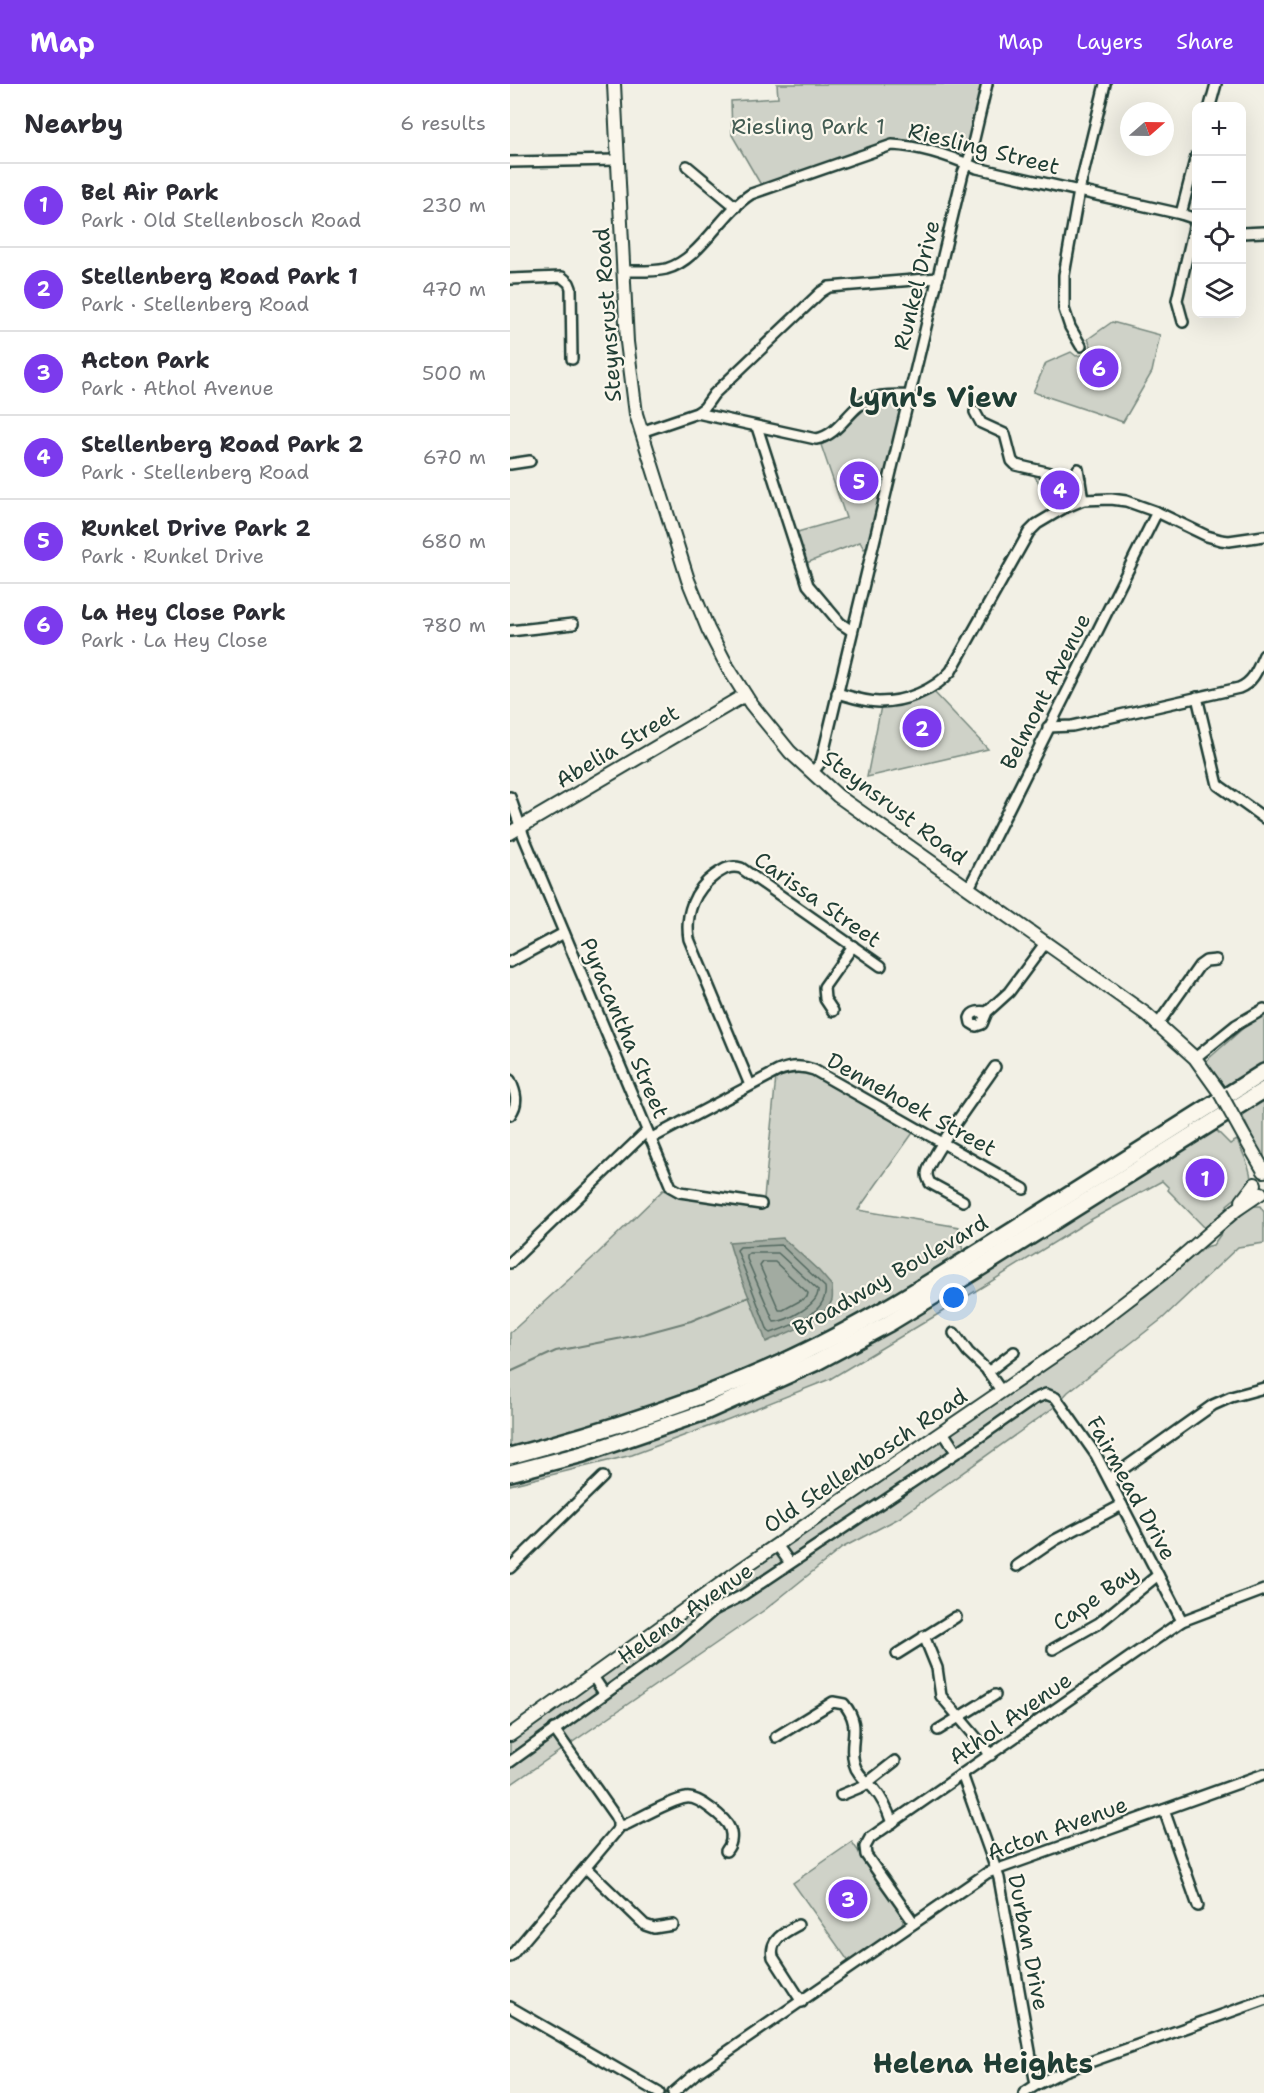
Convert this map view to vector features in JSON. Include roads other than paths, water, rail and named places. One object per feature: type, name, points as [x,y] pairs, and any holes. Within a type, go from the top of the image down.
[{"type":"main road","name":"Broadway Boulevard","points":[[510,1456],[591,1434],[704,1396],[821,1343],[871,1317],[955,1267],[1264,1072]]},
{"type":"main road","name":"Broadway Boulevard","points":[[510,1473],[583,1454],[705,1412],[817,1362],[888,1324],[1264,1090]]},
{"type":"street","name":"Steynsrust Road","points":[[614,84],[623,271],[630,375],[636,414],[699,609],[717,648],[745,695],[776,735],[812,773],[838,796],[1122,995],[1158,1024],[1198,1063],[1233,1115],[1245,1138],[1251,1150],[1261,1189]]},
{"type":"street","name":"Runkel Drive","points":[[812,773],[820,762],[963,173],[987,84]]},
{"type":"street","points":[[1081,346],[1066,317],[1063,290],[1079,191],[1105,84]]},
{"type":"street","points":[[1211,102],[1216,84]]},
{"type":"street","name":"Riesling Street","points":[[623,271],[658,271],[676,265],[695,250],[735,207],[758,191],[892,145],[909,147],[977,168],[1192,218]]},
{"type":"street","points":[[510,162],[618,160]]},
{"type":"street","points":[[687,166],[735,207]]},
{"type":"street","points":[[1181,214],[1192,174]]},
{"type":"street","points":[[1246,233],[1264,232]]},
{"type":"street","points":[[1183,322],[1177,300],[1192,236]]},
{"type":"street","points":[[510,279],[562,277],[569,283],[571,288],[572,359]]},
{"type":"street","points":[[641,432],[697,413],[704,408],[714,394],[829,287],[938,278]]},
{"type":"street","points":[[697,413],[816,439],[831,432],[870,399],[909,395]]},
{"type":"street","points":[[975,412],[981,423],[1005,434],[1012,461],[1016,465],[1080,480]]},
{"type":"street","points":[[757,427],[808,585],[840,623],[852,630]]},
{"type":"street","points":[[510,464],[530,461]]},
{"type":"street","points":[[1078,469],[1083,500]]},
{"type":"street","points":[[837,693],[866,700],[888,701],[928,690],[945,679],[1029,532],[1051,514],[1083,500],[1099,498],[1126,501],[1221,540],[1264,536]]},
{"type":"street","name":"Belmont Avenue","points":[[969,888],[1157,512]]},
{"type":"street","points":[[510,631],[573,624]]},
{"type":"street","points":[[1048,727],[1072,726],[1246,685],[1254,676],[1264,655]]},
{"type":"street","name":"Abelia Street","points":[[515,831],[745,695]]},
{"type":"street","points":[[1197,698],[1218,784],[1264,818]]},
{"type":"street","name":"Pyracantha Street","points":[[510,797],[515,831],[564,933],[673,1189],[761,1204]]},
{"type":"street","name":"Carissa Street","points":[[750,1085],[689,939],[688,920],[697,892],[705,883],[723,869],[732,866],[741,868],[881,966]]},
{"type":"street","points":[[510,962],[564,933]]},
{"type":"street","points":[[987,1012],[1009,992],[1046,942]]},
{"type":"street","points":[[833,1011],[825,999],[824,987],[853,946]]},
{"type":"street","points":[[1158,1024],[1199,966],[1206,961],[1216,960]]},
{"type":"street","points":[[1198,1063],[1236,1025],[1264,1009]]},
{"type":"street","name":"Dennehoek Street","points":[[510,1263],[649,1135],[784,1068],[797,1066],[808,1068],[1024,1189]]},
{"type":"street","points":[[963,1201],[930,1182],[927,1178],[927,1171],[942,1143],[995,1067]]},
{"type":"street","points":[[510,1080],[516,1100],[510,1115]]},
{"type":"street","name":"Old Stellenbosch Road","points":[[510,1735],[777,1545],[1002,1392],[1116,1311],[1261,1189]]},
{"type":"street","points":[[954,1333],[1002,1392]]},
{"type":"street","points":[[988,1372],[1014,1352]]},
{"type":"street","points":[[1109,1479],[1213,1406],[1231,1397],[1264,1388]]},
{"type":"street","name":"Fairmead Drive","points":[[1034,1399],[1046,1394],[1056,1398],[1088,1442],[1182,1621]]},
{"type":"street","name":"Helena Avenue","points":[[510,1762],[678,1641],[714,1610],[743,1595],[1034,1399]]},
{"type":"street","points":[[943,1432],[956,1452]]},
{"type":"street","points":[[510,1568],[603,1477]]},
{"type":"street","points":[[1017,1566],[1055,1540],[1122,1505]]},
{"type":"street","points":[[777,1545],[790,1563]]},
{"type":"street","name":"Cape Bay","points":[[1053,1649],[1099,1623],[1158,1575]]},
{"type":"street","name":"Athol Avenue","points":[[914,1923],[865,1851],[868,1841],[1182,1621],[1264,1590]]},
{"type":"street","points":[[897,1654],[956,1617]]},
{"type":"street","points":[[924,1636],[937,1668],[939,1693],[991,1755]]},
{"type":"street","points":[[592,1676],[604,1693]]},
{"type":"street","points":[[938,1730],[994,1695]]},
{"type":"street","points":[[776,1737],[830,1703],[841,1702],[846,1706],[854,1722],[854,1762],[858,1772],[881,1798],[892,1823]]},
{"type":"street","points":[[510,1957],[616,1833],[619,1826],[615,1816],[554,1729]]},
{"type":"street","points":[[841,1795],[859,1789],[895,1761]]},
{"type":"street","name":"Durban Drive","points":[[962,1774],[1001,1888],[1036,2085]]},
{"type":"street","name":"Acton Avenue","points":[[673,2093],[695,2074],[981,1877],[996,1869],[1264,1774]]},
{"type":"street","points":[[619,1826],[682,1799],[696,1798],[730,1828],[732,1839],[726,1851]]},
{"type":"street","points":[[1164,1810],[1198,1906]]},
{"type":"street","points":[[586,1868],[645,1925],[654,1928],[674,1925]]},
{"type":"street","points":[[798,1925],[780,1936],[772,1945],[771,1950],[773,1957],[802,2002]]},
{"type":"street","points":[[1024,2093],[1062,2072],[1264,2000]]},
{"type":"street","points":[[510,2007],[659,2093]]},
{"type":"water","points":[[783,1238],[832,1286],[832,1298],[822,1314],[813,1320],[766,1342],[729,1242]]},
{"type":"waterway","points":[[510,1372],[556,1351],[643,1334],[691,1321],[749,1297]]},
{"type":"place","name":"La Hey Close Park","points":[[1099,368]]},
{"type":"place","name":"Runkel Drive Park 2","points":[[859,481]]},
{"type":"place","name":"Stellenberg Road Park 2","points":[[1060,490]]},
{"type":"place","name":"Stellenberg Road Park 1","points":[[922,728]]},
{"type":"place","name":"Bel Air Park","points":[[1205,1178]]},
{"type":"place","name":"Acton Park","points":[[848,1899]]},
{"type":"district","name":"Lynn's View","points":[[933,397]]},
{"type":"district","name":"Helena Heights","points":[[983,2063]]},
{"type":"park label","name":"Riesling Park 1","points":[[808,126]]}]
